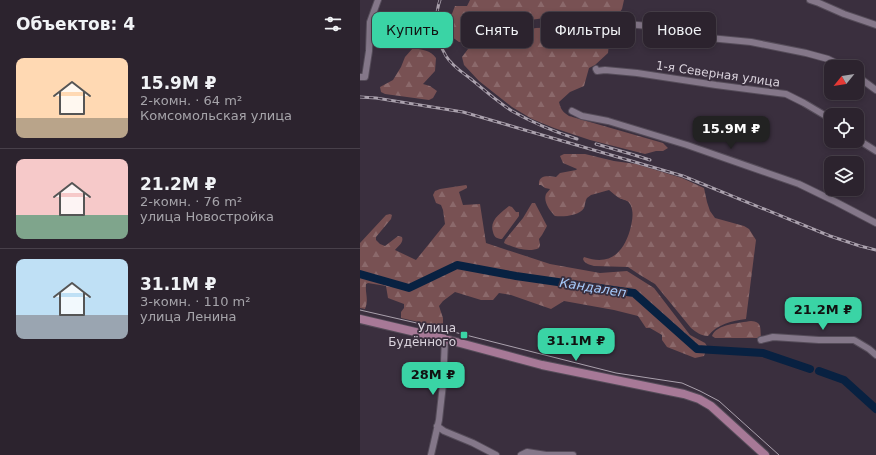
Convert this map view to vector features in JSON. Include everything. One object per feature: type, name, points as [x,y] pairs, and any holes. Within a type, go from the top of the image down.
[{"type":"main road","points":[[360,319],[446,339],[542,365],[664,389],[700,399],[716,410],[765,455]]},
{"type":"street","points":[[360,77],[365,77],[369,51],[370,22],[378,0]]},
{"type":"street","points":[[810,0],[876,25]]},
{"type":"street","points":[[635,25],[670,28],[685,34],[699,37],[751,42],[806,53],[830,60]]},
{"type":"street","name":"1-я Северная улица","points":[[596,69],[597,71],[605,70],[637,73],[786,94],[824,115]]},
{"type":"street","points":[[864,81],[876,90]]},
{"type":"street","points":[[572,112],[582,116],[608,121],[687,145],[799,184],[876,223]]},
{"type":"street","points":[[864,143],[876,151]]},
{"type":"street","points":[[761,340],[773,337],[819,340],[854,340],[876,355]]},
{"type":"street","points":[[431,455],[443,384],[446,339]]},
{"type":"street","points":[[437,426],[444,431],[473,443],[496,455]]},
{"type":"street","points":[[521,455],[527,452],[546,455],[573,455]]},
{"type":"green space","points":[[470,0],[624,0],[620,12],[541,12],[541,18],[533,20],[533,12],[461,12],[461,42],[459,42],[453,38],[453,12],[455,6],[467,6]]},
{"type":"green space","points":[[541,28],[541,48],[608,48],[608,53],[595,65],[589,68],[584,86],[570,92],[559,102],[561,109],[564,112],[569,116],[663,143],[668,148],[663,151],[645,154],[590,140],[554,128],[532,119],[512,107],[479,81],[464,65],[462,57],[468,49],[533,48],[533,29]]},
{"type":"green space","points":[[413,48],[429,52],[434,55],[436,58],[435,71],[423,84],[430,86],[437,91],[433,98],[429,100],[385,94],[381,92],[380,87],[393,80],[405,57]]},
{"type":"green space","points":[[564,154],[585,154],[614,161],[636,164],[682,178],[704,188],[710,211],[715,218],[744,226],[749,229],[756,240],[746,319],[730,322],[720,326],[708,336],[701,335],[691,328],[655,284],[628,267],[594,266],[585,262],[583,259],[584,257],[601,260],[608,259],[619,251],[623,246],[630,230],[632,209],[628,202],[609,190],[591,195],[586,199],[582,211],[578,213],[566,216],[555,216],[549,209],[545,200],[546,194],[550,189],[539,185],[539,181],[544,176],[556,177],[560,173],[577,169],[563,163],[560,156]]},
{"type":"green space","points":[[466,185],[467,188],[459,192],[463,205],[480,204],[486,243],[550,264],[600,273],[627,271],[654,288],[690,335],[705,343],[707,346],[704,356],[695,358],[667,347],[662,340],[662,335],[650,328],[646,328],[638,316],[564,301],[551,309],[511,295],[499,293],[493,300],[481,300],[455,292],[439,306],[443,318],[443,326],[441,327],[401,318],[401,312],[404,308],[404,304],[388,298],[386,286],[368,283],[366,284],[367,299],[365,309],[360,308],[360,243],[386,215],[390,214],[392,215],[391,219],[376,237],[376,240],[385,246],[398,236],[402,237],[401,243],[395,250],[416,260],[445,224],[441,205],[436,203],[433,195],[435,191]]},
{"type":"green space","points":[[532,203],[535,203],[547,226],[539,239],[539,248],[526,250],[504,243],[523,218]]},
{"type":"green space","points":[[509,206],[516,212],[519,212],[519,216],[502,239],[499,239],[493,234],[492,228],[494,220]]},
{"type":"green space","points":[[751,321],[759,324],[761,337],[715,338],[712,336],[714,332],[723,327],[735,323]]},
{"type":"waterway","name":"Кандалеп","points":[[360,274],[409,288],[457,265],[516,276],[634,293],[697,349],[763,353],[810,369]]},
{"type":"waterway","name":"Кандалеп","points":[[819,371],[844,380],[876,409]]},
{"type":"tram line","points":[[360,310],[616,373],[682,383],[719,401],[779,455]]},
{"type":"railway","points":[[440,0],[437,14],[438,36],[443,50],[451,63],[512,111],[544,127],[577,139]]},
{"type":"railway","points":[[360,97],[376,98],[463,112],[683,176],[830,236],[876,250]]},
{"type":"railway","points":[[596,144],[650,160]]},
{"type":"place","name":"Улица Будённого","points":[[464,335]]}]
